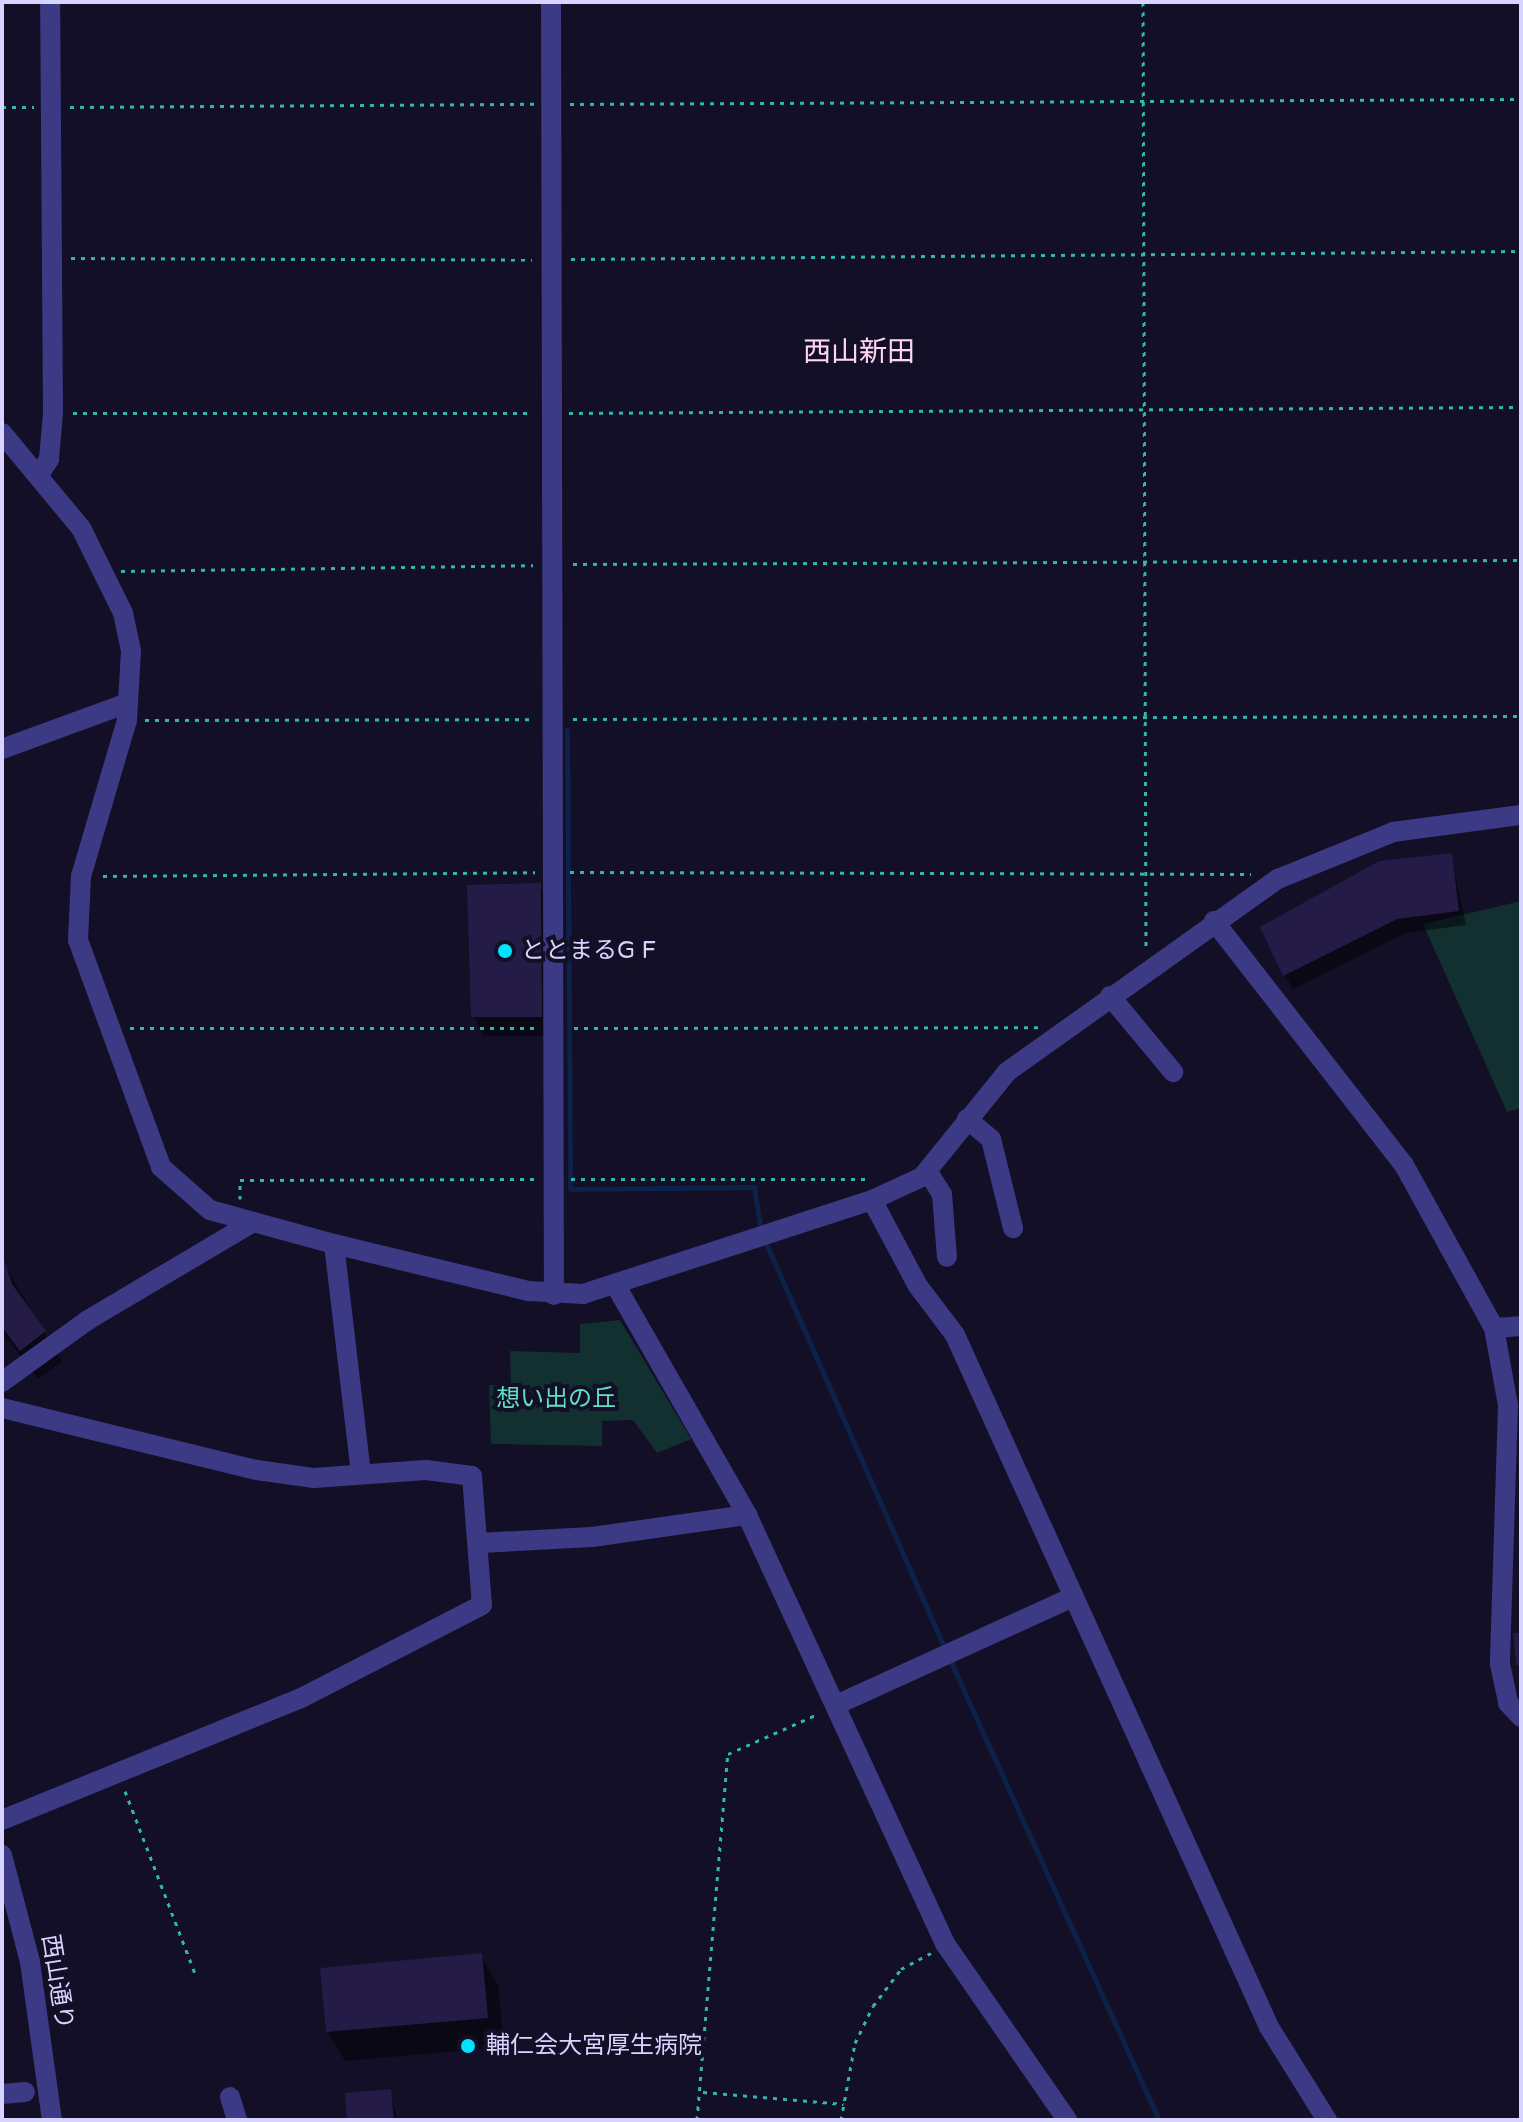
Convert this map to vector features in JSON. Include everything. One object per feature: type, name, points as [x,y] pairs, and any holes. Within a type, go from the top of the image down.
[{"type":"street","points":[[40,473],[49,459],[53,413],[50,2]]},
{"type":"street","points":[[551,2],[556,564],[554,1295]]},
{"type":"street","points":[[2,433],[40,473],[110,576],[131,651],[128,712],[81,876],[78,940],[106,1028],[173,1184],[210,1210],[334,1244],[554,1295],[616,1286],[872,1200],[928,1172],[994,1082],[1146,967],[1278,879],[1393,832],[1521,815]]},
{"type":"street","points":[[2,749],[128,712]]},
{"type":"street","points":[[1214,921],[1404,1165],[1494,1328],[1508,1405],[1500,1664],[1508,1703],[1521,1717]]},
{"type":"street","points":[[1110,996],[1173,1072]]},
{"type":"street","points":[[967,1119],[991,1139],[1013,1228]]},
{"type":"street","points":[[928,1172],[942,1194],[947,1257]]},
{"type":"street","points":[[872,1200],[918,1286],[955,1335],[1269,2027],[1327,2120]]},
{"type":"street","points":[[2,1382],[102,1311],[253,1222]]},
{"type":"street","points":[[334,1244],[331,1267],[361,1474]]},
{"type":"street","points":[[616,1286],[747,1515],[946,1945],[1067,2120]]},
{"type":"street","points":[[1494,1328],[1521,1326]]},
{"type":"street","points":[[2,1408],[257,1470],[472,1476],[482,1605],[301,1698],[119,1776],[2,1820]]},
{"type":"street","points":[[479,1543],[592,1537],[747,1515]]},
{"type":"street","points":[[836,1705],[1073,1597]]},
{"type":"street","points":[[1500,1603],[1521,1602]]},
{"type":"street","name":"西山通り","points":[[2,1855],[30,1962],[52,2120]]},
{"type":"street","points":[[2,2094],[25,2092]]},
{"type":"street","points":[[230,2097],[237,2120]]},
{"type":"path","points":[[1143,2],[1146,967]]},
{"type":"path","points":[[2,107],[1521,99]]},
{"type":"path","points":[[52,258],[554,260],[1521,251]]},
{"type":"path","points":[[53,413],[555,414],[1521,407]]},
{"type":"path","points":[[110,576],[126,569],[556,564],[1144,564],[1521,560]]},
{"type":"path","points":[[128,712],[554,719],[1521,716]]},
{"type":"path","points":[[81,876],[554,872],[1146,873],[1278,879]]},
{"type":"path","points":[[106,1028],[1069,1027]]},
{"type":"path","points":[[697,2120],[702,2092],[728,1754],[836,1705]]},
{"type":"path","points":[[119,1776],[195,1973]]},
{"type":"path","points":[[841,2120],[855,2043],[883,1988],[901,1969],[946,1945]]},
{"type":"path","points":[[702,2092],[843,2104]]},
{"type":"green space","points":[[1521,901],[1521,1108],[1507,1112],[1423,924]]},
{"type":"green space","name":"想い出の丘","points":[[620,1320],[691,1439],[657,1453],[633,1420],[602,1421],[602,1446],[491,1444],[489,1385],[511,1385],[510,1351],[580,1353],[580,1324]]},
{"type":"building","points":[[1452,853],[1459,911],[1397,919],[1283,976],[1260,927],[1379,861]]},
{"type":"building","name":"ととまるG F","points":[[541,883],[542,1017],[471,1017],[467,885]]},
{"type":"building","points":[[2,1254],[12,1284],[46,1331],[20,1351],[2,1327]]},
{"type":"building","points":[[1513,1633],[1521,1633],[1521,1665],[1516,1665]]},
{"type":"building","points":[[482,1953],[488,2018],[326,2032],[320,1968]]},
{"type":"building","points":[[391,2089],[394,2120],[347,2120],[345,2093]]},
{"type":"waterway","points":[[567,730],[570,1189],[754,1187],[761,1232]]},
{"type":"waterway","points":[[765,1241],[945,1649]]},
{"type":"waterway","points":[[949,1658],[1159,2120]]},
{"type":"place","name":"ととまるG F","points":[[505,951]]},
{"type":"place","name":"輔仁会大宮厚生病院","points":[[468,2046]]},
{"type":"district","name":"西山新田","points":[[859,352]]}]
